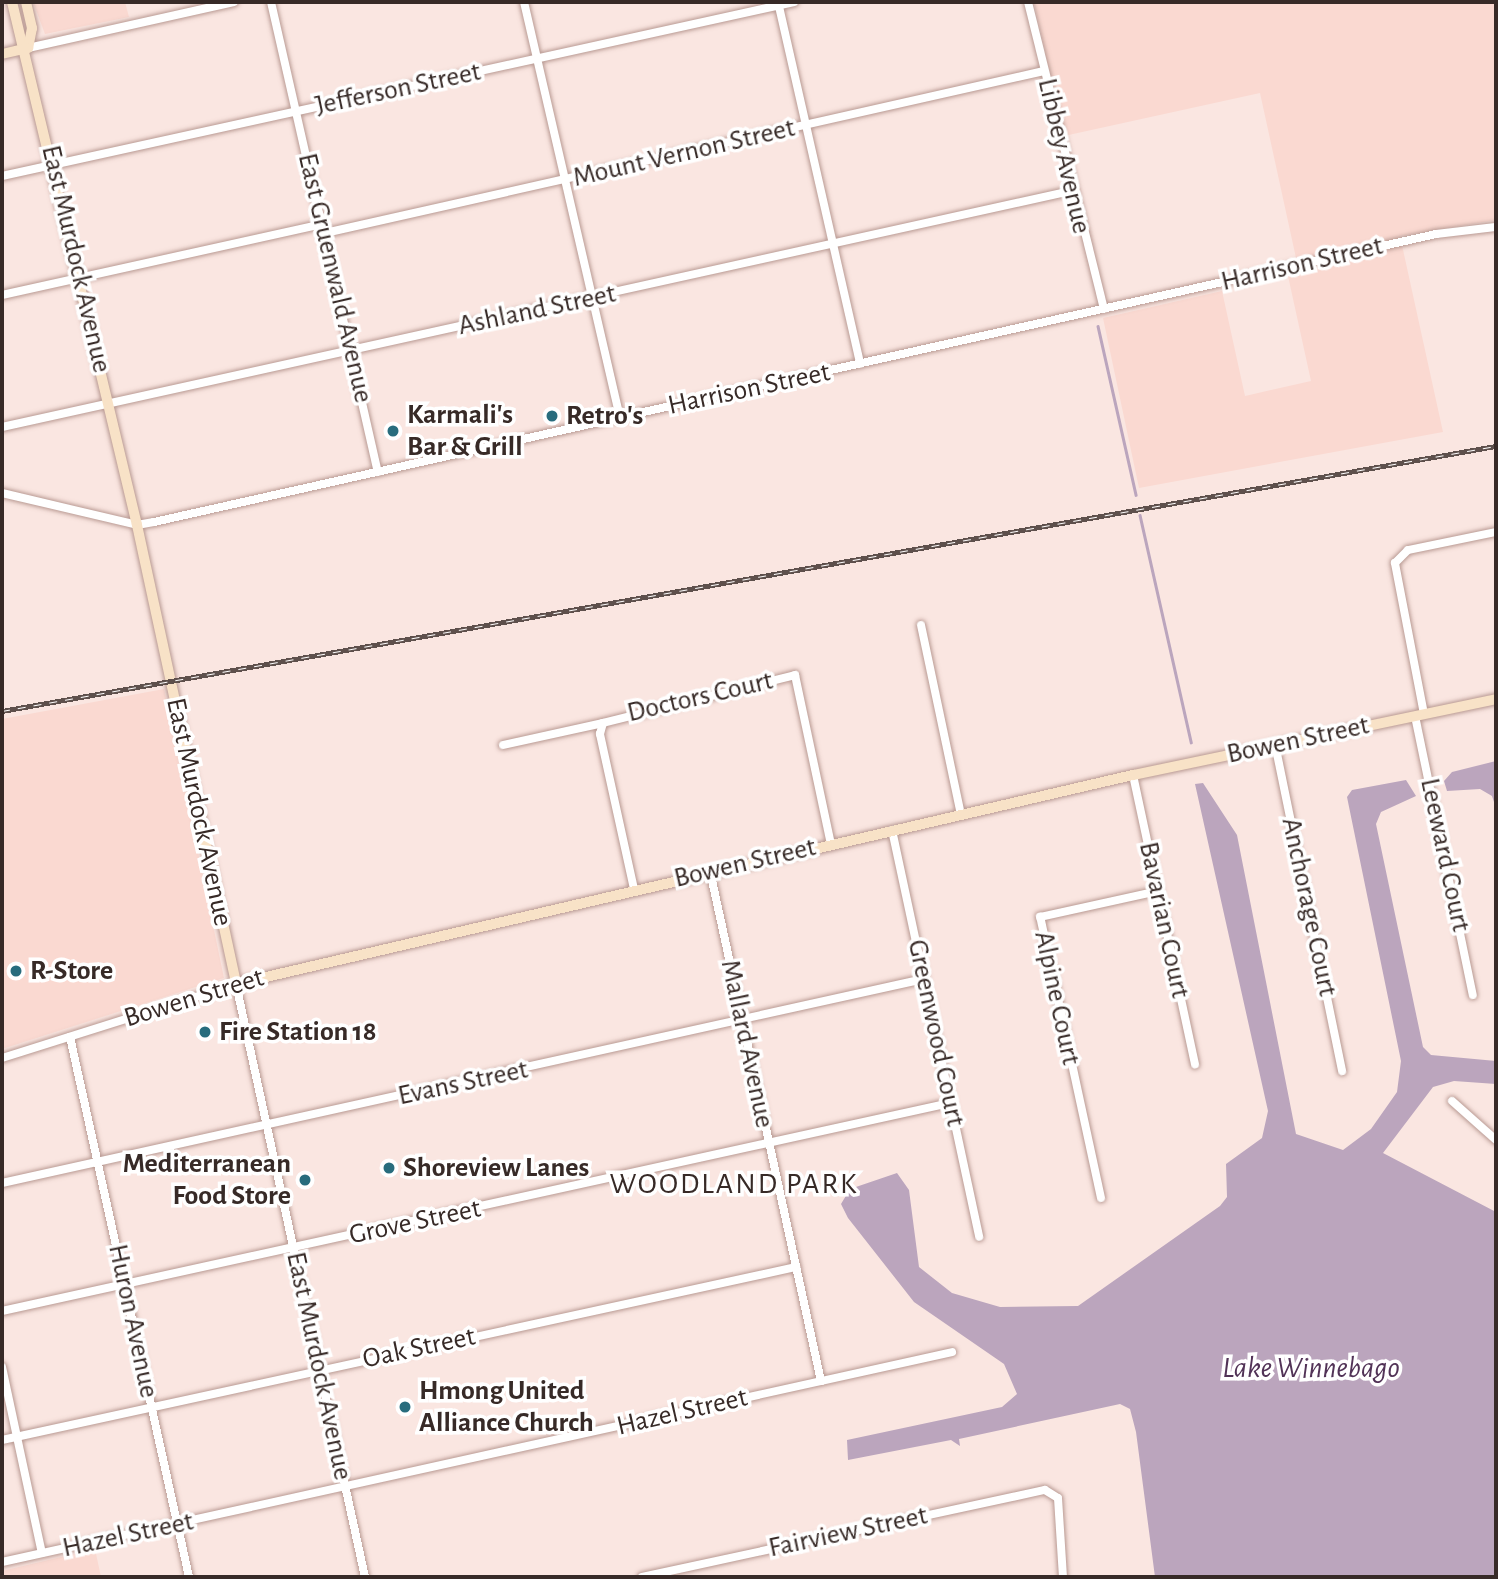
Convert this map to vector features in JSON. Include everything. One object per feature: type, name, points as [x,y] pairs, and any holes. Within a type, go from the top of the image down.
[{"type":"main road","points":[[12,2],[28,48]]},
{"type":"main road","points":[[26,2],[28,48]]},
{"type":"main road","points":[[2,54],[28,48]]},
{"type":"main road","name":"East Murdock Avenue","points":[[28,48],[137,525],[236,984]]},
{"type":"main road","name":"Bowen Street","points":[[236,984],[634,889],[1133,775],[1496,699]]},
{"type":"street","points":[[28,48],[234,2]]},
{"type":"street","name":"East Gruenwald Avenue","points":[[271,2],[298,110],[379,472]]},
{"type":"street","points":[[524,2],[620,418]]},
{"type":"street","name":"Jefferson Street","points":[[2,176],[794,2]]},
{"type":"street","name":"Libbey Avenue","points":[[1028,2],[1071,191],[1104,310]]},
{"type":"street","points":[[778,4],[860,364]]},
{"type":"street","name":"Mount Vernon Street","points":[[2,295],[564,180],[1044,71]]},
{"type":"street","name":"Ashland Street","points":[[2,427],[1071,191]]},
{"type":"street","name":"Harrison Street","points":[[2,493],[137,525],[1436,234],[1496,227]]},
{"type":"street","name":"Leeward Court","points":[[1474,995],[1420,715],[1395,564],[1408,550],[1496,532]]},
{"type":"street","points":[[921,625],[961,814]]},
{"type":"street","name":"Doctors Court","points":[[634,889],[600,734],[603,723],[795,675],[831,844]]},
{"type":"street","points":[[503,745],[603,723]]},
{"type":"street","name":"Anchorage Court","points":[[1275,744],[1342,1071]]},
{"type":"street","name":"Bavarian Court","points":[[1133,775],[1195,1064]]},
{"type":"street","name":"Greenwood Court","points":[[892,830],[979,1237]]},
{"type":"street","name":"Mallard Avenue","points":[[710,872],[821,1381]]},
{"type":"street","name":"Alpine Court","points":[[1101,1198],[1040,917],[1158,891]]},
{"type":"street","name":"Evans Street","points":[[2,1184],[742,1022],[924,979]]},
{"type":"street","name":"Bowen Street","points":[[2,1058],[236,984]]},
{"type":"street","name":"East Murdock Avenue","points":[[236,984],[365,1577]]},
{"type":"street","name":"Huron Avenue","points":[[70,1037],[189,1577]]},
{"type":"street","points":[[1452,1101],[1496,1140]]},
{"type":"street","name":"Grove Street","points":[[2,1311],[950,1103]]},
{"type":"street","name":"Oak Street","points":[[2,1440],[796,1267]]},
{"type":"street","name":"Hazel Street","points":[[2,1562],[952,1352]]},
{"type":"street","points":[[2,1367],[42,1553]]},
{"type":"street","name":"Fairview Street","points":[[642,1577],[1054,1492],[1063,1577]]},
{"type":"shaded area","points":[[33,2],[125,2],[129,17],[45,34]]},
{"type":"shaded area","points":[[1034,2],[1496,2],[1496,220],[1400,236],[1443,432],[1139,488],[1103,318],[1222,291],[1245,396],[1311,381],[1288,276],[1300,273],[1260,93],[1064,136]]},
{"type":"shaded area","points":[[164,689],[224,978],[2,1049],[2,719]]},
{"type":"shaded area","points":[[95,1549],[101,1577],[2,1577],[2,1571]]},
{"type":"water","points":[[1496,761],[1496,808],[1492,796],[1480,789],[1447,791],[1444,781],[1452,772]]},
{"type":"water","name":"Lake Winnebago","points":[[1406,780],[1416,796],[1381,812],[1376,824],[1423,1047],[1431,1055],[1496,1061],[1496,1084],[1454,1081],[1433,1087],[1383,1153],[1496,1212],[1496,1577],[1155,1577],[1136,1432],[1130,1409],[1120,1404],[959,1439],[960,1446],[951,1440],[848,1460],[847,1440],[1002,1407],[1017,1394],[1004,1364],[914,1302],[848,1218],[841,1204],[850,1189],[897,1173],[909,1190],[919,1267],[952,1293],[1000,1307],[1078,1306],[1220,1206],[1227,1197],[1226,1164],[1262,1138],[1268,1111],[1195,784],[1203,783],[1237,835],[1296,1134],[1343,1150],[1371,1129],[1397,1092],[1401,1061],[1347,797],[1352,790]]},
{"type":"waterway","points":[[1098,326],[1136,495]]},
{"type":"waterway","points":[[1140,515],[1191,742]]},
{"type":"railway","points":[[2,711],[1496,446]]},
{"type":"place","name":"Retro's","points":[[552,416]]},
{"type":"place","name":"Karmali's Bar & Grill","points":[[393,431]]},
{"type":"place","name":"R-Store","points":[[16,971]]},
{"type":"place","name":"Fire Station 18","points":[[205,1032]]},
{"type":"place","name":"Shoreview Lanes","points":[[389,1168]]},
{"type":"place","name":"Mediterranean Food Store","points":[[305,1180]]},
{"type":"place","name":"Hmong United Alliance Church","points":[[405,1407]]},
{"type":"district","name":"WOODLAND PARK","points":[[734,1184]]}]
